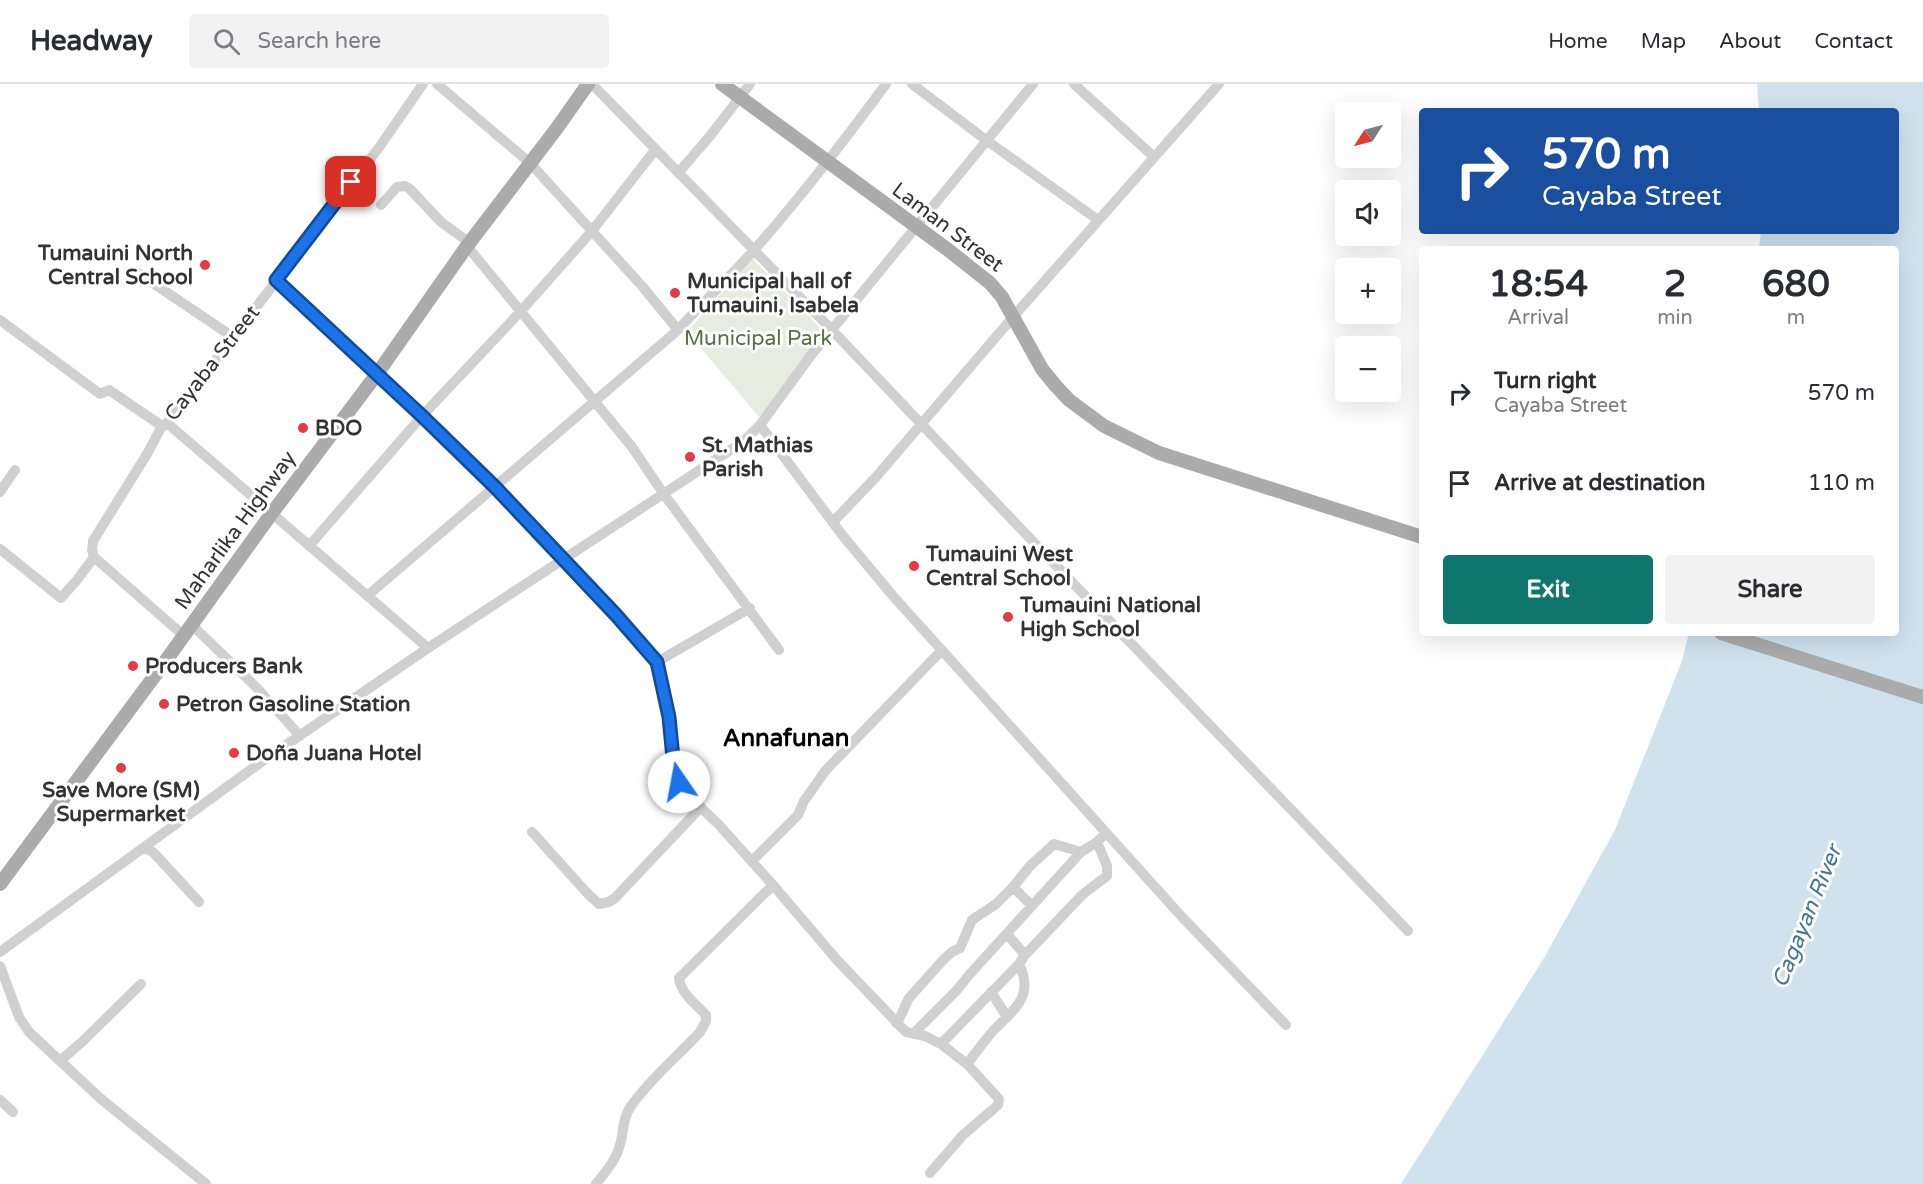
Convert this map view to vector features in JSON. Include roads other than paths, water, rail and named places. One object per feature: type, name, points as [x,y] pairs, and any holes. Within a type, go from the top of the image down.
[{"type":"main road","name":"Maharlika Highway","points":[[0,884],[272,513],[377,374],[469,244],[590,84]]},
{"type":"main road","name":"Laman Street","points":[[722,84],[990,283],[1002,297],[1042,369],[1055,385],[1086,414],[1125,438],[1159,453],[1419,536]]},
{"type":"main road","points":[[1730,636],[1923,697]]},
{"type":"street","name":"Cayaba Street","points":[[94,557],[93,541],[164,425],[378,149],[423,84]]},
{"type":"street","points":[[437,84],[531,163],[642,286],[678,330]]},
{"type":"street","points":[[590,84],[679,172],[1408,931]]},
{"type":"street","points":[[679,172],[711,136],[750,84]]},
{"type":"street","points":[[367,596],[678,330],[753,251],[828,163],[886,84]]},
{"type":"street","points":[[912,84],[1098,220]]},
{"type":"street","points":[[0,952],[264,760],[428,648],[732,450],[760,426],[831,330],[1033,84]]},
{"type":"street","points":[[1074,84],[1154,157]]},
{"type":"street","points":[[833,522],[921,426],[1013,316],[1219,84]]},
{"type":"street","points":[[309,546],[422,416],[521,311],[592,231],[655,150]]},
{"type":"street","points":[[381,205],[397,187],[405,186],[441,222],[469,244],[632,447],[663,493],[779,650]]},
{"type":"street","points":[[135,271],[233,337]]},
{"type":"street","points":[[276,280],[495,487],[657,662],[669,717],[673,758],[679,782],[686,793],[752,861],[830,952],[896,1023],[906,1032],[942,1044],[967,1064],[996,1094],[999,1105],[963,1135],[930,1173]]},
{"type":"street","points":[[0,320],[99,394],[109,390],[164,425],[272,513],[428,648]]},
{"type":"street","points":[[760,426],[865,563],[941,651],[1182,917],[1286,1025]]},
{"type":"street","points":[[0,492],[15,470]]},
{"type":"street","points":[[0,549],[61,598],[78,580],[94,557],[258,689],[300,736]]},
{"type":"street","points":[[657,662],[750,608]]},
{"type":"street","points":[[752,861],[798,814],[804,801],[826,770],[941,651]]},
{"type":"street","points":[[532,832],[599,904],[615,898],[701,807]]},
{"type":"street","points":[[913,1034],[957,990],[1080,852],[1097,842],[1106,833]]},
{"type":"street","points":[[942,1044],[1083,894],[1107,876],[1107,866],[1097,842]]},
{"type":"street","points":[[896,1023],[914,992],[952,952],[960,948],[972,920],[996,904],[1030,866],[1054,844],[1080,852]]},
{"type":"street","points":[[144,848],[153,852],[199,902]]},
{"type":"street","points":[[596,1184],[617,1155],[623,1122],[631,1106],[700,1032],[706,1021],[706,1015],[687,995],[679,978],[773,885]]},
{"type":"street","points":[[1013,887],[1032,906]]},
{"type":"street","points":[[967,1064],[981,1045],[1021,1003],[1024,994],[1026,985],[1022,960],[1007,934]]},
{"type":"street","points":[[0,966],[19,1017],[29,1032],[100,1098],[206,1184]]},
{"type":"street","points":[[60,1061],[141,984]]},
{"type":"street","points":[[991,992],[1007,1017]]},
{"type":"street","points":[[0,1100],[13,1112]]},
{"type":"water","name":"Cagayan River","points":[[1757,84],[1923,84],[1923,1184],[1401,1184],[1544,958],[1615,830],[1682,661],[1688,636],[1899,636],[1899,246],[1759,246],[1761,234],[1899,234],[1899,108],[1759,108]]},
{"type":"place","name":"Tumauini North Central School","points":[[205,265]]},
{"type":"place","name":"Municipal hall of Tumauini, Isabela","points":[[675,293]]},
{"type":"place","name":"BDO","points":[[303,428]]},
{"type":"place","name":"St. Mathias Parish","points":[[690,457]]},
{"type":"place","name":"Tumauini West Central School","points":[[914,566]]},
{"type":"place","name":"Tumauini National High School","points":[[1008,617]]},
{"type":"place","name":"Producers Bank","points":[[133,666]]},
{"type":"place","name":"Petron Gasoline Station","points":[[164,704]]},
{"type":"place","name":"Doña Juana Hotel","points":[[234,753]]},
{"type":"place","name":"Save More (SM) Supermarket","points":[[121,768]]},
{"type":"district","name":"Annafunan","points":[[786,738]]},
{"type":"park label","name":"Municipal Park","points":[[758,338]]}]
